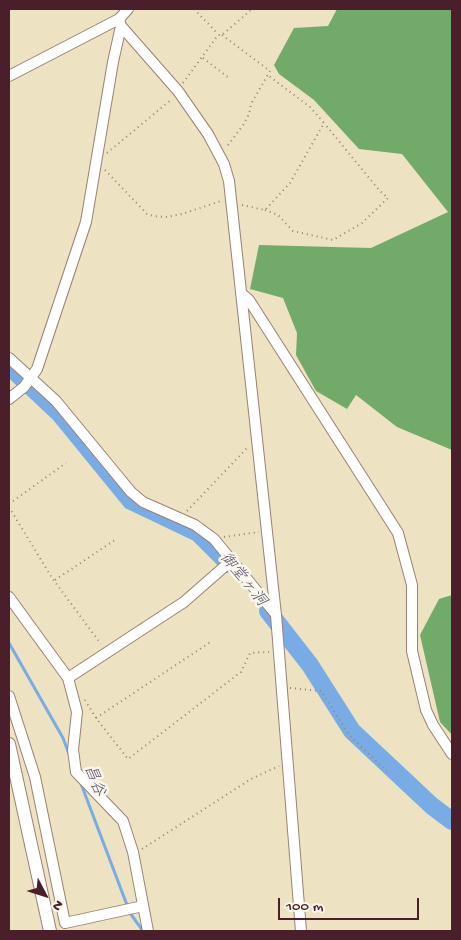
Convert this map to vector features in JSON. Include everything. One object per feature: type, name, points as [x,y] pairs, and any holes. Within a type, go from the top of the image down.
[{"type":"street","points":[[9,399],[32,379],[86,222],[120,23],[128,9]]},
{"type":"street","points":[[9,76],[120,23]]},
{"type":"street","points":[[120,23],[178,92],[208,134],[219,153],[230,181],[279,652],[280,687],[301,931]]},
{"type":"street","points":[[241,293],[249,300],[398,533],[412,585],[412,651],[426,710],[433,725],[452,754]]},
{"type":"street","points":[[9,358],[56,401],[131,492],[143,502],[181,518],[214,539],[274,612]]},
{"type":"street","points":[[68,678],[184,602],[232,560]]},
{"type":"street","points":[[9,597],[68,678],[77,712],[73,750],[76,772],[120,816],[133,852],[148,931]]},
{"type":"street","points":[[9,696],[35,777],[65,923],[143,906]]},
{"type":"street","points":[[9,744],[50,931]]},
{"type":"path","points":[[194,9],[220,35],[268,68],[268,76],[251,104],[244,124],[219,153]]},
{"type":"path","points":[[252,9],[220,35],[178,92],[97,160],[147,214],[167,217],[231,200],[257,210],[265,210],[278,215],[293,231],[333,240],[362,223],[388,198],[379,190],[310,107],[268,76]]},
{"type":"path","points":[[202,58],[229,78]]},
{"type":"path","points":[[265,210],[290,182],[324,123]]},
{"type":"path","points":[[181,518],[256,441]]},
{"type":"path","points":[[66,463],[9,506],[54,580],[107,653]]},
{"type":"path","points":[[214,539],[266,530]]},
{"type":"path","points":[[54,580],[115,540]]},
{"type":"path","points":[[96,718],[212,641]]},
{"type":"path","points":[[84,698],[96,718],[128,759],[240,672],[250,653],[255,651],[279,652]]},
{"type":"path","points":[[280,687],[321,691],[350,736],[387,772]]},
{"type":"path","points":[[133,852],[146,847],[251,779],[288,763]]},
{"type":"green space","points":[[337,9],[452,9],[452,450],[397,427],[356,395],[347,409],[316,391],[296,355],[297,333],[283,298],[250,289],[259,245],[371,248],[448,212],[402,154],[359,149],[314,100],[279,74],[274,65],[294,28],[328,26]]},
{"type":"green space","points":[[452,595],[452,735],[440,722],[420,635],[439,599]]},
{"type":"waterway","name":"御堂ヶ洞","points":[[9,366],[60,414],[131,501],[198,533],[229,564]]},
{"type":"waterway","name":"御堂ヶ洞","points":[[268,611],[310,665],[352,731],[432,806],[452,821]]},
{"type":"waterway","name":"昌谷","points":[[9,643],[63,738],[69,754]]},
{"type":"waterway","name":"昌谷","points":[[80,781],[130,913],[143,931]]}]
